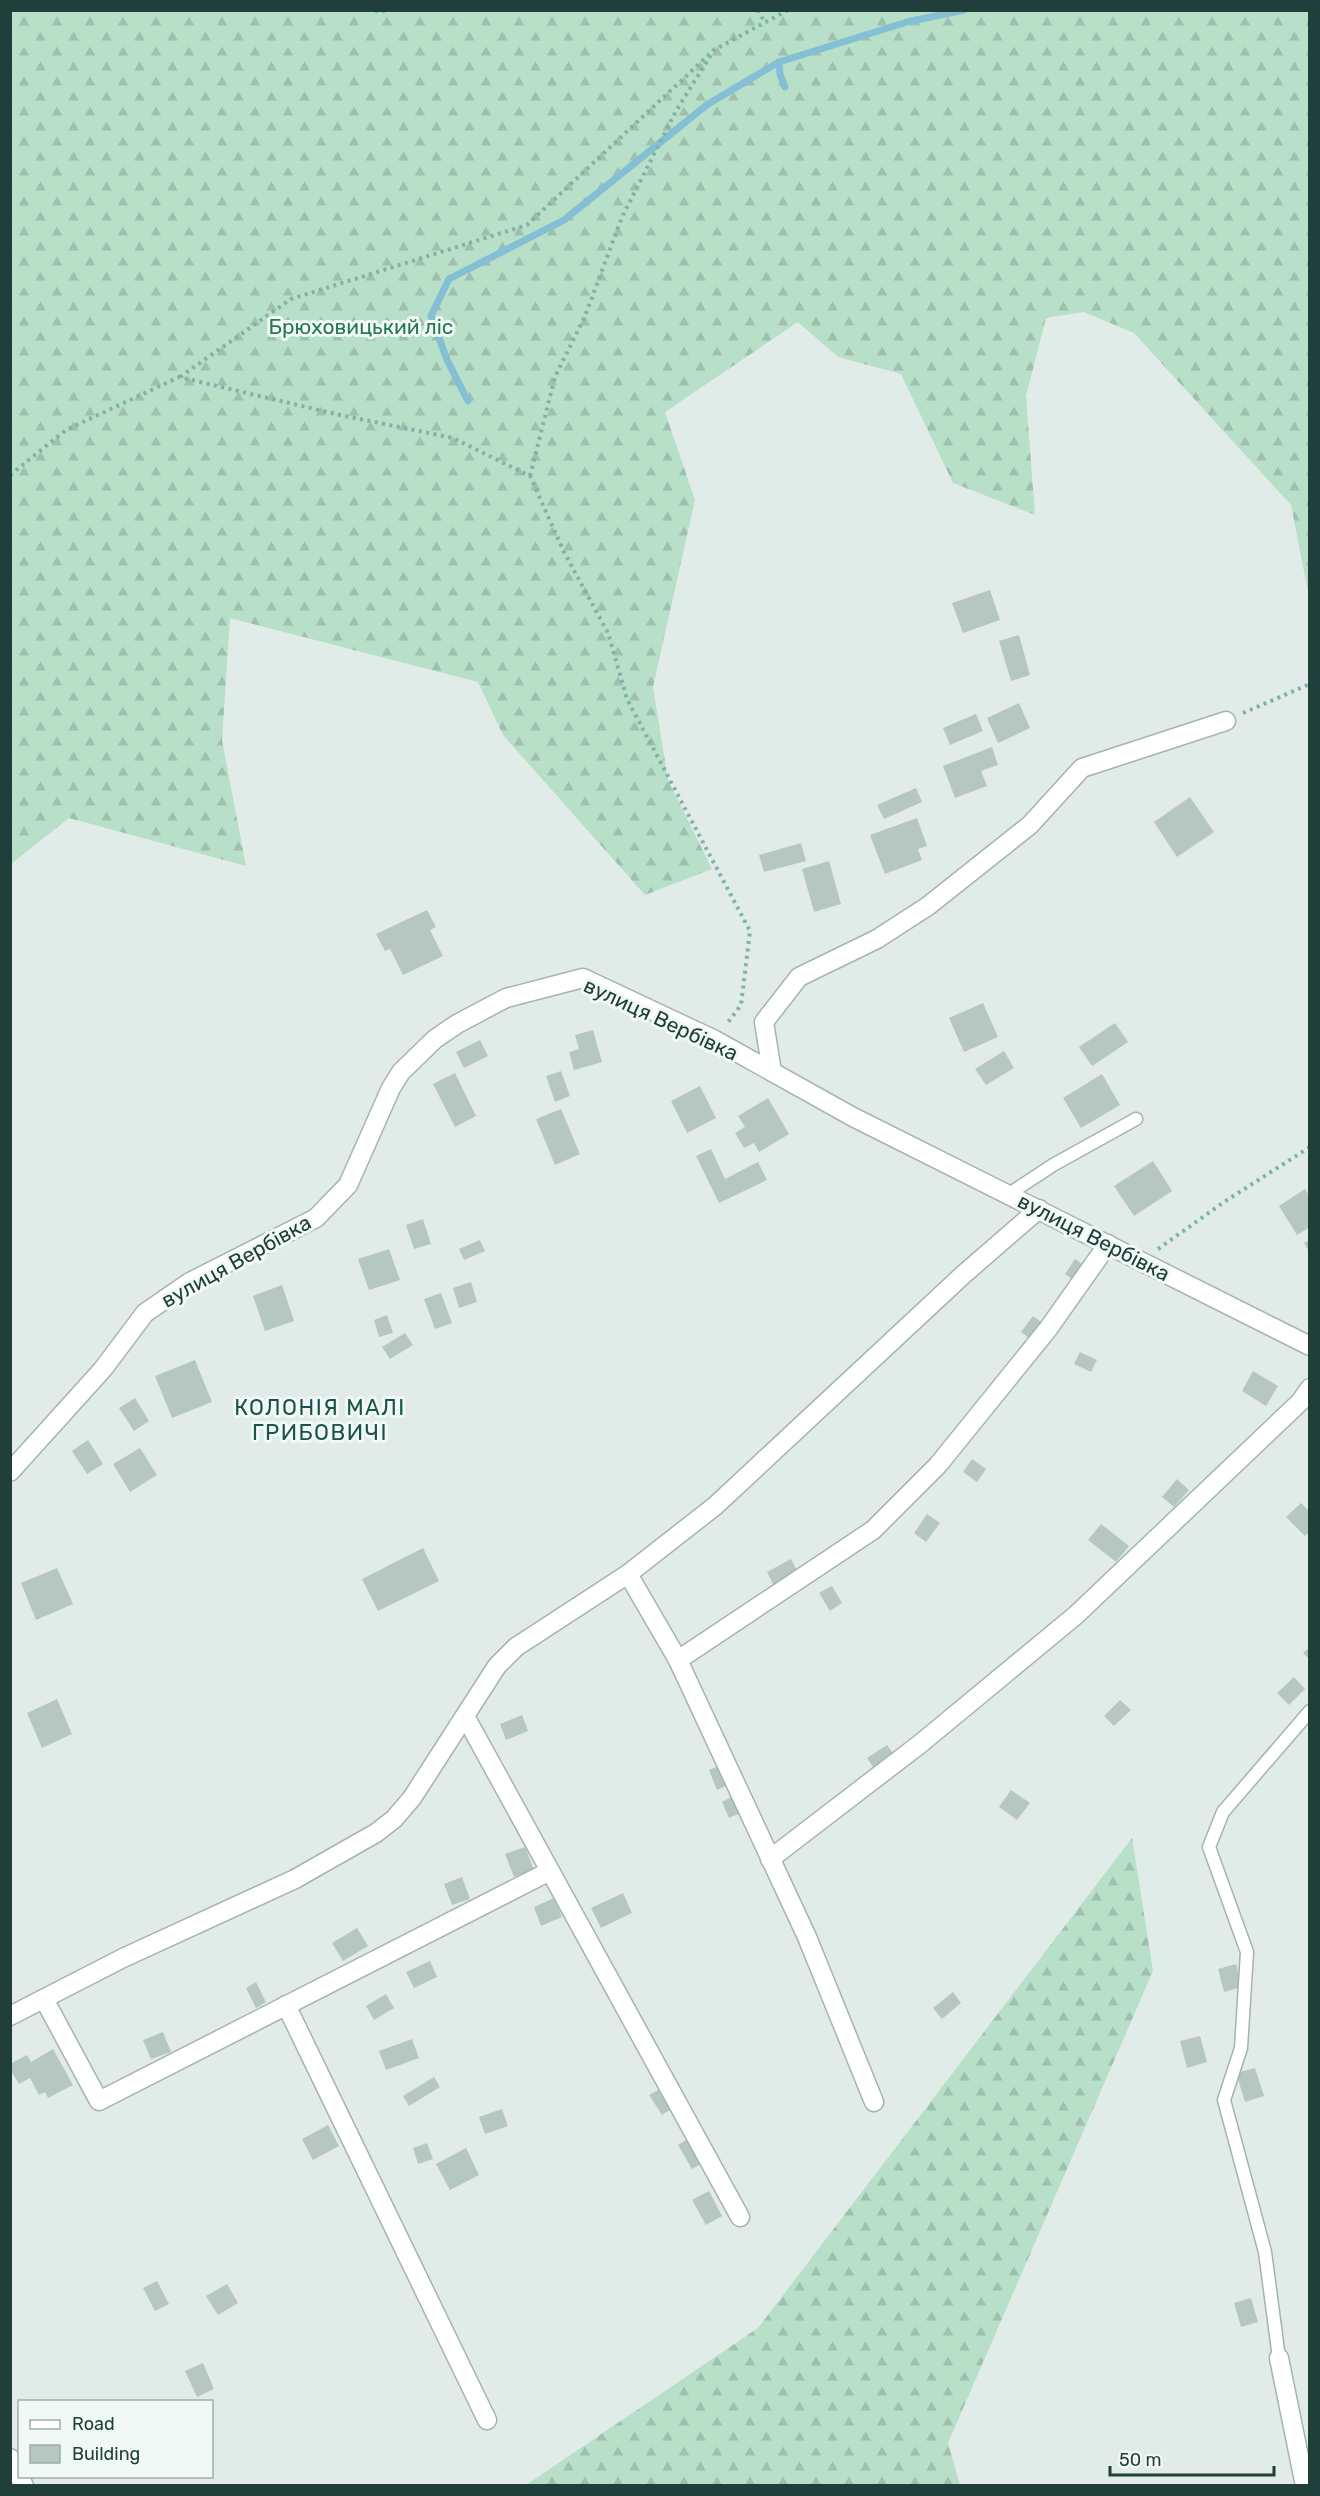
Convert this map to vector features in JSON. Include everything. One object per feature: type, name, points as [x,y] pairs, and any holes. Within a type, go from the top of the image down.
[{"type":"street","points":[[772,1072],[764,1022],[800,977],[877,939],[928,906],[1030,825],[1082,768],[1226,720]]},
{"type":"street","name":"вулиця Вербівка","points":[[10,1472],[104,1369],[145,1313],[190,1282],[316,1218],[348,1185],[391,1089],[401,1072],[435,1039],[506,998],[583,978],[715,1040],[853,1117],[1310,1346]]},
{"type":"street","points":[[10,2016],[123,1958],[295,1880],[376,1833],[394,1819],[412,1798],[497,1666],[516,1647],[628,1574],[715,1506],[964,1274],[1040,1209]]},
{"type":"street","points":[[678,1660],[873,1530],[938,1466],[1048,1329],[1108,1244]]},
{"type":"street","points":[[770,1859],[920,1744],[1076,1615],[1300,1402],[1310,1388]]},
{"type":"street","points":[[628,1574],[678,1660],[807,1936],[874,2102]]},
{"type":"street","points":[[465,1716],[740,2217]]},
{"type":"street","points":[[44,1999],[99,2101],[550,1871]]},
{"type":"street","points":[[286,2005],[487,2420]]},
{"type":"street","points":[[1279,2358],[1305,2486]]},
{"type":"street","points":[[10,2458],[18,2474]]},
{"type":"lane","points":[[1009,1194],[1053,1165],[1136,1119]]},
{"type":"lane","points":[[1279,2358],[1265,2252],[1224,2100],[1241,2048],[1247,1952],[1209,1847],[1223,1812],[1310,1711]]},
{"type":"path","points":[[376,10],[378,13],[386,10]]},
{"type":"path","points":[[759,10],[765,22]]},
{"type":"path","points":[[10,474],[66,430],[179,377],[291,298],[527,225],[714,50],[788,10]]},
{"type":"path","points":[[714,50],[676,111],[622,218],[585,316],[555,377],[530,476],[564,552],[608,633],[627,699],[750,932],[741,1005]]},
{"type":"path","points":[[179,377],[339,415],[453,438],[530,476]]},
{"type":"path","points":[[1226,720],[1310,684]]},
{"type":"path","points":[[1142,1261],[1224,1202],[1310,1147]]},
{"type":"green space","name":"Брюховицький ліс","points":[[11,10],[1309,11],[1309,597],[1291,505],[1134,333],[1084,312],[1046,318],[1026,396],[1035,515],[953,483],[901,374],[838,357],[798,322],[665,412],[695,500],[653,687],[668,780],[712,869],[645,895],[503,735],[478,682],[230,618],[222,740],[246,866],[69,818],[11,864]]},
{"type":"green space","points":[[1132,1838],[1153,1971],[948,2443],[960,2485],[526,2485],[758,2328]]},
{"type":"building","points":[[990,590],[1000,620],[963,633],[952,603]]},
{"type":"building","points":[[1019,635],[1030,675],[1011,681],[999,641]]},
{"type":"building","points":[[1019,703],[1030,728],[998,743],[987,718]]},
{"type":"building","points":[[976,714],[983,731],[950,745],[943,728]]},
{"type":"building","points":[[992,747],[998,765],[981,771],[987,786],[955,798],[943,766]]},
{"type":"building","points":[[916,788],[922,802],[884,819],[877,805]]},
{"type":"building","points":[[1190,797],[1214,832],[1177,857],[1154,822]]},
{"type":"building","points":[[917,818],[927,846],[918,849],[922,860],[885,874],[870,835]]},
{"type":"building","points":[[801,843],[806,861],[764,872],[759,855]]},
{"type":"building","points":[[829,861],[841,904],[814,912],[802,869]]},
{"type":"building","points":[[427,910],[436,927],[430,930],[443,956],[403,975],[390,949],[385,951],[376,934]]},
{"type":"building","points":[[983,1003],[998,1037],[964,1052],[949,1018]]},
{"type":"building","points":[[1115,1023],[1128,1042],[1092,1066],[1079,1047]]},
{"type":"building","points":[[593,1030],[602,1062],[574,1070],[569,1052],[579,1049],[575,1035]]},
{"type":"building","points":[[480,1040],[488,1056],[464,1068],[456,1052]]},
{"type":"building","points":[[1004,1051],[1014,1068],[986,1085],[975,1069]]},
{"type":"building","points":[[561,1071],[570,1096],[555,1102],[546,1076]]},
{"type":"building","points":[[455,1073],[476,1116],[455,1127],[433,1084]]},
{"type":"building","points":[[1102,1074],[1120,1105],[1081,1128],[1063,1098]]},
{"type":"building","points":[[700,1086],[716,1118],[687,1133],[671,1101]]},
{"type":"building","points":[[768,1098],[789,1134],[759,1152],[754,1143],[744,1148],[735,1133],[745,1127],[738,1116]]},
{"type":"building","points":[[561,1109],[580,1154],[555,1165],[536,1119]]},
{"type":"building","points":[[711,1149],[725,1179],[758,1162],[767,1180],[719,1203],[696,1156]]},
{"type":"building","points":[[1153,1161],[1172,1191],[1134,1216],[1114,1186]]},
{"type":"building","points":[[1305,1189],[1310,1197],[1310,1227],[1297,1235],[1279,1206]]},
{"type":"building","points":[[423,1219],[431,1244],[414,1249],[406,1225]]},
{"type":"building","points":[[480,1240],[485,1251],[464,1260],[459,1249]]},
{"type":"building","points":[[1310,1240],[1310,1253],[1304,1243]]},
{"type":"building","points":[[389,1249],[400,1280],[369,1290],[358,1259]]},
{"type":"building","points":[[1075,1259],[1085,1266],[1075,1281],[1065,1274]]},
{"type":"building","points":[[471,1282],[477,1302],[459,1308],[453,1288]]},
{"type":"building","points":[[282,1285],[294,1321],[265,1331],[253,1296]]},
{"type":"building","points":[[441,1293],[452,1323],[435,1329],[424,1299]]},
{"type":"building","points":[[387,1315],[393,1333],[379,1337],[374,1320]]},
{"type":"building","points":[[1033,1316],[1045,1325],[1033,1341],[1021,1332]]},
{"type":"building","points":[[405,1333],[413,1345],[390,1359],[382,1347]]},
{"type":"building","points":[[1080,1352],[1097,1360],[1091,1372],[1074,1364]]},
{"type":"building","points":[[195,1360],[212,1402],[172,1418],[155,1376]]},
{"type":"building","points":[[1253,1371],[1278,1386],[1266,1406],[1242,1391]]},
{"type":"building","points":[[135,1398],[149,1421],[134,1431],[119,1408]]},
{"type":"building","points":[[88,1440],[103,1464],[87,1474],[72,1451]]},
{"type":"building","points":[[140,1448],[157,1475],[130,1492],[113,1464]]},
{"type":"building","points":[[972,1459],[986,1469],[977,1482],[963,1472]]},
{"type":"building","points":[[1177,1479],[1189,1490],[1174,1507],[1162,1497]]},
{"type":"building","points":[[1301,1503],[1310,1512],[1310,1532],[1305,1536],[1286,1517]]},
{"type":"building","points":[[927,1514],[940,1523],[926,1542],[914,1533]]},
{"type":"building","points":[[1101,1524],[1129,1546],[1116,1562],[1088,1540]]},
{"type":"building","points":[[423,1548],[439,1581],[378,1611],[362,1579]]},
{"type":"building","points":[[791,1559],[798,1573],[774,1586],[767,1572]]},
{"type":"building","points":[[57,1568],[73,1604],[36,1620],[21,1583]]},
{"type":"building","points":[[832,1586],[842,1603],[830,1611],[819,1593]]},
{"type":"building","points":[[1310,1647],[1310,1660],[1303,1653]]},
{"type":"building","points":[[1294,1677],[1305,1689],[1289,1705],[1277,1693]]},
{"type":"building","points":[[57,1699],[72,1734],[42,1748],[27,1713]]},
{"type":"building","points":[[1120,1700],[1131,1710],[1114,1726],[1104,1716]]},
{"type":"building","points":[[522,1715],[528,1731],[506,1740],[500,1724]]},
{"type":"building","points":[[887,1745],[895,1756],[875,1770],[867,1758]]},
{"type":"building","points":[[723,1764],[731,1784],[717,1790],[709,1770]]},
{"type":"building","points":[[1011,1790],[1030,1803],[1017,1820],[999,1807]]},
{"type":"building","points":[[735,1795],[743,1812],[729,1818],[722,1802]]},
{"type":"building","points":[[525,1847],[534,1870],[514,1877],[505,1854]]},
{"type":"building","points":[[462,1877],[470,1899],[452,1905],[444,1884]]},
{"type":"building","points":[[623,1893],[632,1913],[601,1928],[591,1908]]},
{"type":"building","points":[[554,1898],[562,1917],[541,1926],[534,1907]]},
{"type":"building","points":[[357,1928],[368,1946],[343,1961],[332,1943]]},
{"type":"building","points":[[430,1961],[437,1977],[414,1988],[406,1972]]},
{"type":"building","points":[[1236,1964],[1242,1987],[1224,1992],[1218,1969]]},
{"type":"building","points":[[256,1982],[266,2002],[256,2008],[246,1988]]},
{"type":"building","points":[[953,1992],[961,2003],[942,2019],[933,2008]]},
{"type":"building","points":[[386,1994],[394,2008],[374,2020],[366,2006]]},
{"type":"building","points":[[163,2032],[171,2052],[151,2059],[143,2040]]},
{"type":"building","points":[[1200,2036],[1207,2062],[1187,2068],[1180,2041]]},
{"type":"building","points":[[412,2039],[419,2058],[386,2070],[379,2051]]},
{"type":"building","points":[[53,2049],[73,2085],[48,2098],[45,2092],[39,2095],[30,2078],[19,2084],[10,2069],[10,2064],[27,2055],[31,2062]]},
{"type":"building","points":[[1255,2068],[1264,2096],[1245,2102],[1236,2073]]},
{"type":"building","points":[[434,2077],[440,2087],[409,2106],[403,2096]]},
{"type":"building","points":[[658,2090],[670,2110],[662,2115],[649,2095]]},
{"type":"building","points":[[502,2109],[508,2126],[485,2134],[479,2117]]},
{"type":"building","points":[[328,2125],[339,2146],[313,2160],[302,2139]]},
{"type":"building","points":[[687,2139],[701,2164],[692,2169],[678,2145]]},
{"type":"building","points":[[427,2143],[433,2159],[418,2164],[413,2148]]},
{"type":"building","points":[[466,2148],[479,2175],[450,2190],[436,2164]]},
{"type":"building","points":[[709,2191],[722,2216],[706,2225],[692,2200]]},
{"type":"building","points":[[157,2281],[169,2304],[155,2311],[143,2288]]},
{"type":"building","points":[[227,2284],[238,2303],[218,2315],[206,2296]]},
{"type":"building","points":[[1251,2298],[1258,2322],[1241,2327],[1234,2303]]},
{"type":"building","points":[[203,2363],[214,2389],[197,2397],[185,2371]]},
{"type":"waterway","points":[[468,401],[447,360],[431,316],[449,279],[564,220],[708,104],[779,62],[907,22],[964,10]]},
{"type":"waterway","points":[[779,62],[780,74],[785,87]]},
{"type":"district","name":"КОЛОНІЯ МАЛІ ГРИБОВИЧІ","points":[[320,1420]]}]
